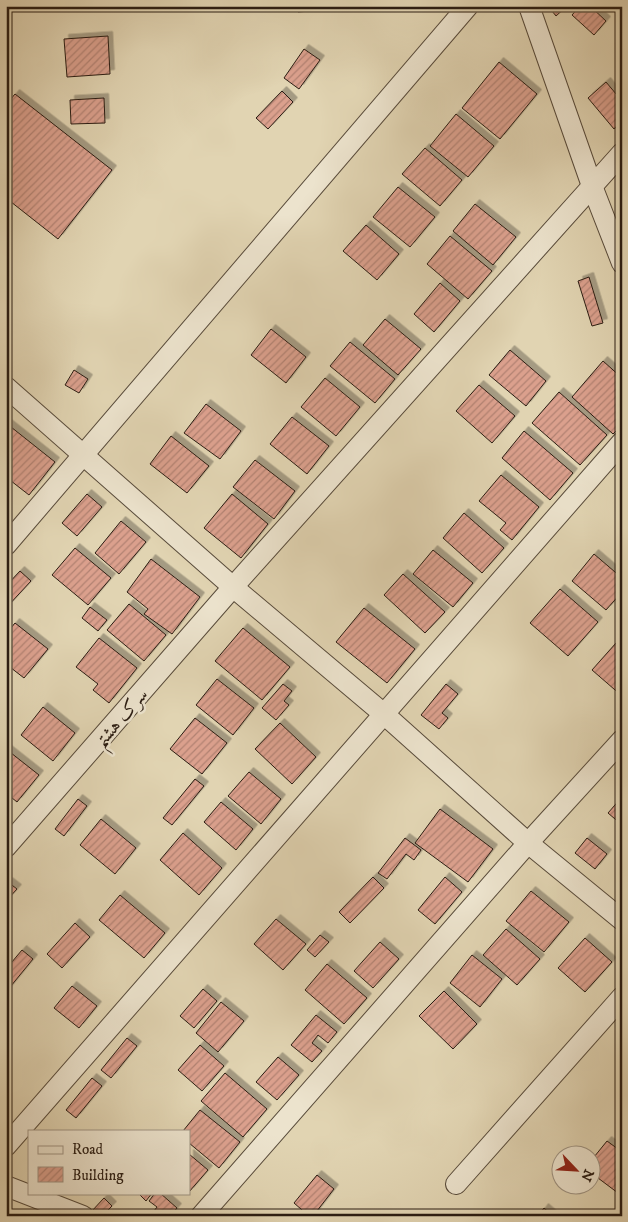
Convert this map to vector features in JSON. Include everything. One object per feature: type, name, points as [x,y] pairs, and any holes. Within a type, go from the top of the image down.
[{"type":"street","points":[[6,545],[468,6]]},
{"type":"street","points":[[529,6],[592,186],[622,263]]},
{"type":"street","name":"سرک هشتم","points":[[6,848],[233,587],[622,152]]},
{"type":"street","points":[[6,387],[233,587],[385,715],[528,843],[622,920]]},
{"type":"street","points":[[6,1146],[622,442]]},
{"type":"street","points":[[201,1216],[528,843],[622,740]]},
{"type":"street","points":[[456,1184],[622,996]]},
{"type":"street","points":[[6,1186],[80,1215]]},
{"type":"building","points":[[298,6],[345,6],[345,8],[298,12]]},
{"type":"building","points":[[548,6],[567,6],[556,16]]},
{"type":"building","points":[[580,6],[590,6],[606,21],[594,35],[572,15]]},
{"type":"building","points":[[108,36],[110,74],[67,77],[64,39]]},
{"type":"building","points":[[304,49],[320,60],[299,89],[284,78]]},
{"type":"building","points":[[499,62],[537,94],[500,139],[462,108]]},
{"type":"building","points":[[606,82],[622,101],[622,122],[614,129],[588,98]]},
{"type":"building","points":[[282,91],[293,102],[268,129],[256,118]]},
{"type":"building","points":[[15,94],[112,170],[58,239],[6,198],[6,105]]},
{"type":"building","points":[[104,98],[105,123],[71,124],[70,100]]},
{"type":"building","points":[[456,114],[494,146],[468,177],[430,146]]},
{"type":"building","points":[[425,148],[462,180],[440,206],[402,174]]},
{"type":"building","points":[[398,187],[435,217],[410,247],[373,217]]},
{"type":"building","points":[[475,204],[516,237],[493,265],[453,231]]},
{"type":"building","points":[[366,225],[399,254],[377,280],[343,251]]},
{"type":"building","points":[[450,236],[492,271],[468,299],[427,264]]},
{"type":"building","points":[[589,277],[603,323],[592,326],[578,281]]},
{"type":"building","points":[[440,283],[460,301],[434,332],[414,314]]},
{"type":"building","points":[[385,319],[421,349],[398,375],[363,345]]},
{"type":"building","points":[[271,329],[306,357],[286,383],[251,355]]},
{"type":"building","points":[[350,342],[395,379],[375,403],[330,366]]},
{"type":"building","points":[[510,350],[546,381],[526,406],[489,375]]},
{"type":"building","points":[[603,361],[622,378],[622,425],[613,434],[572,397]]},
{"type":"building","points":[[74,370],[88,379],[79,393],[65,385]]},
{"type":"building","points":[[325,378],[360,407],[336,436],[301,407]]},
{"type":"building","points":[[479,385],[515,416],[492,443],[456,411]]},
{"type":"building","points":[[559,392],[607,435],[580,465],[532,423]]},
{"type":"building","points":[[206,404],[241,431],[220,459],[184,433]]},
{"type":"building","points":[[292,417],[329,446],[307,474],[270,444]]},
{"type":"building","points":[[6,423],[55,462],[29,495],[6,477]]},
{"type":"building","points":[[524,431],[573,473],[550,500],[502,458]]},
{"type":"building","points":[[171,436],[209,466],[187,493],[150,464]]},
{"type":"building","points":[[255,460],[295,491],[274,519],[233,487]]},
{"type":"building","points":[[501,475],[539,507],[512,540],[500,530],[506,523],[479,501]]},
{"type":"building","points":[[87,494],[102,507],[77,536],[62,523]]},
{"type":"building","points":[[232,494],[268,524],[241,558],[204,528]]},
{"type":"building","points":[[464,513],[504,548],[482,573],[443,538]]},
{"type":"building","points":[[121,521],[146,542],[119,574],[95,553]]},
{"type":"building","points":[[75,548],[111,578],[88,605],[52,575]]},
{"type":"building","points":[[433,550],[473,583],[453,607],[413,574]]},
{"type":"building","points":[[594,554],[622,578],[622,592],[606,610],[572,581]]},
{"type":"building","points":[[151,559],[200,597],[172,634],[144,614],[148,609],[127,592]]},
{"type":"building","points":[[20,571],[31,581],[6,608],[6,586]]},
{"type":"building","points":[[403,574],[445,612],[425,633],[384,595]]},
{"type":"building","points":[[560,589],[598,622],[568,656],[530,623]]},
{"type":"building","points":[[129,604],[166,635],[144,661],[107,630]]},
{"type":"building","points":[[90,607],[107,620],[98,631],[82,618]]},
{"type":"building","points":[[364,608],[415,649],[387,683],[336,642]]},
{"type":"building","points":[[15,623],[48,649],[24,678],[6,664],[6,634]]},
{"type":"building","points":[[243,628],[290,667],[262,700],[215,661]]},
{"type":"building","points":[[99,638],[137,668],[109,703],[93,690],[98,684],[76,667]]},
{"type":"building","points":[[616,643],[622,648],[622,696],[592,670]]},
{"type":"building","points":[[217,679],[254,708],[233,735],[196,705]]},
{"type":"building","points":[[283,684],[292,691],[284,701],[289,705],[276,720],[262,708]]},
{"type":"building","points":[[446,684],[458,694],[442,713],[448,718],[439,729],[421,715]]},
{"type":"building","points":[[43,707],[75,733],[53,761],[21,735]]},
{"type":"building","points":[[195,718],[227,743],[202,774],[170,749]]},
{"type":"building","points":[[280,723],[316,757],[292,784],[255,749]]},
{"type":"building","points":[[6,749],[39,775],[17,802],[6,793]]},
{"type":"building","points":[[249,772],[281,799],[261,824],[228,796]]},
{"type":"building","points":[[195,779],[204,786],[172,825],[163,818]]},
{"type":"building","points":[[622,797],[622,825],[608,813]]},
{"type":"building","points":[[78,799],[87,806],[64,836],[55,829]]},
{"type":"building","points":[[221,802],[253,829],[236,850],[204,822]]},
{"type":"building","points":[[440,809],[493,849],[468,882],[415,843]]},
{"type":"building","points":[[101,819],[136,848],[115,874],[80,845]]},
{"type":"building","points":[[183,833],[222,868],[199,895],[160,860]]},
{"type":"building","points":[[405,838],[421,850],[414,860],[406,854],[387,879],[378,873]]},
{"type":"building","points":[[587,838],[607,854],[595,869],[575,853]]},
{"type":"building","points":[[373,877],[384,888],[350,923],[339,912]]},
{"type":"building","points":[[445,877],[462,892],[435,924],[418,910]]},
{"type":"building","points":[[8,882],[17,889],[6,901],[6,884]]},
{"type":"building","points":[[531,891],[569,922],[544,952],[506,921]]},
{"type":"building","points":[[120,895],[165,933],[144,958],[99,920]]},
{"type":"building","points":[[276,919],[306,944],[283,970],[254,944]]},
{"type":"building","points":[[75,923],[90,937],[62,968],[47,954]]},
{"type":"building","points":[[506,929],[540,959],[517,985],[483,955]]},
{"type":"building","points":[[320,935],[329,942],[315,957],[307,950]]},
{"type":"building","points":[[585,938],[612,962],[585,992],[558,968]]},
{"type":"building","points":[[380,942],[399,959],[373,988],[354,971]]},
{"type":"building","points":[[22,950],[33,959],[6,992],[6,969]]},
{"type":"building","points":[[472,955],[502,979],[480,1007],[450,983]]},
{"type":"building","points":[[327,964],[367,998],[344,1024],[305,990]]},
{"type":"building","points":[[72,986],[97,1006],[79,1028],[54,1008]]},
{"type":"building","points":[[203,989],[217,1001],[194,1028],[180,1016]]},
{"type":"building","points":[[444,991],[477,1024],[453,1049],[419,1016]]},
{"type":"building","points":[[221,1002],[244,1021],[218,1052],[196,1033]]},
{"type":"building","points":[[316,1015],[337,1032],[328,1043],[318,1035],[312,1043],[322,1051],[312,1062],[291,1045]]},
{"type":"building","points":[[127,1038],[137,1046],[111,1078],[101,1070]]},
{"type":"building","points":[[200,1045],[224,1066],[202,1091],[178,1070]]},
{"type":"building","points":[[278,1057],[299,1075],[277,1100],[256,1082]]},
{"type":"building","points":[[225,1073],[267,1109],[243,1137],[201,1101]]},
{"type":"building","points":[[92,1078],[102,1086],[76,1118],[66,1110]]},
{"type":"building","points":[[200,1110],[240,1142],[219,1168],[190,1144],[190,1130],[184,1130]]},
{"type":"building","points":[[607,1141],[622,1152],[622,1196],[600,1180],[600,1150]]},
{"type":"building","points":[[190,1155],[208,1170],[190,1191]]},
{"type":"building","points":[[317,1175],[334,1189],[313,1216],[309,1216],[294,1203]]},
{"type":"building","points":[[139,1194],[151,1194],[146,1201]]},
{"type":"building","points":[[154,1194],[161,1194],[177,1208],[170,1216],[150,1216],[157,1207],[149,1201]]},
{"type":"building","points":[[104,1198],[112,1206],[102,1216],[95,1216],[91,1212]]},
{"type":"building","points":[[544,1208],[553,1216],[538,1216]]}]
